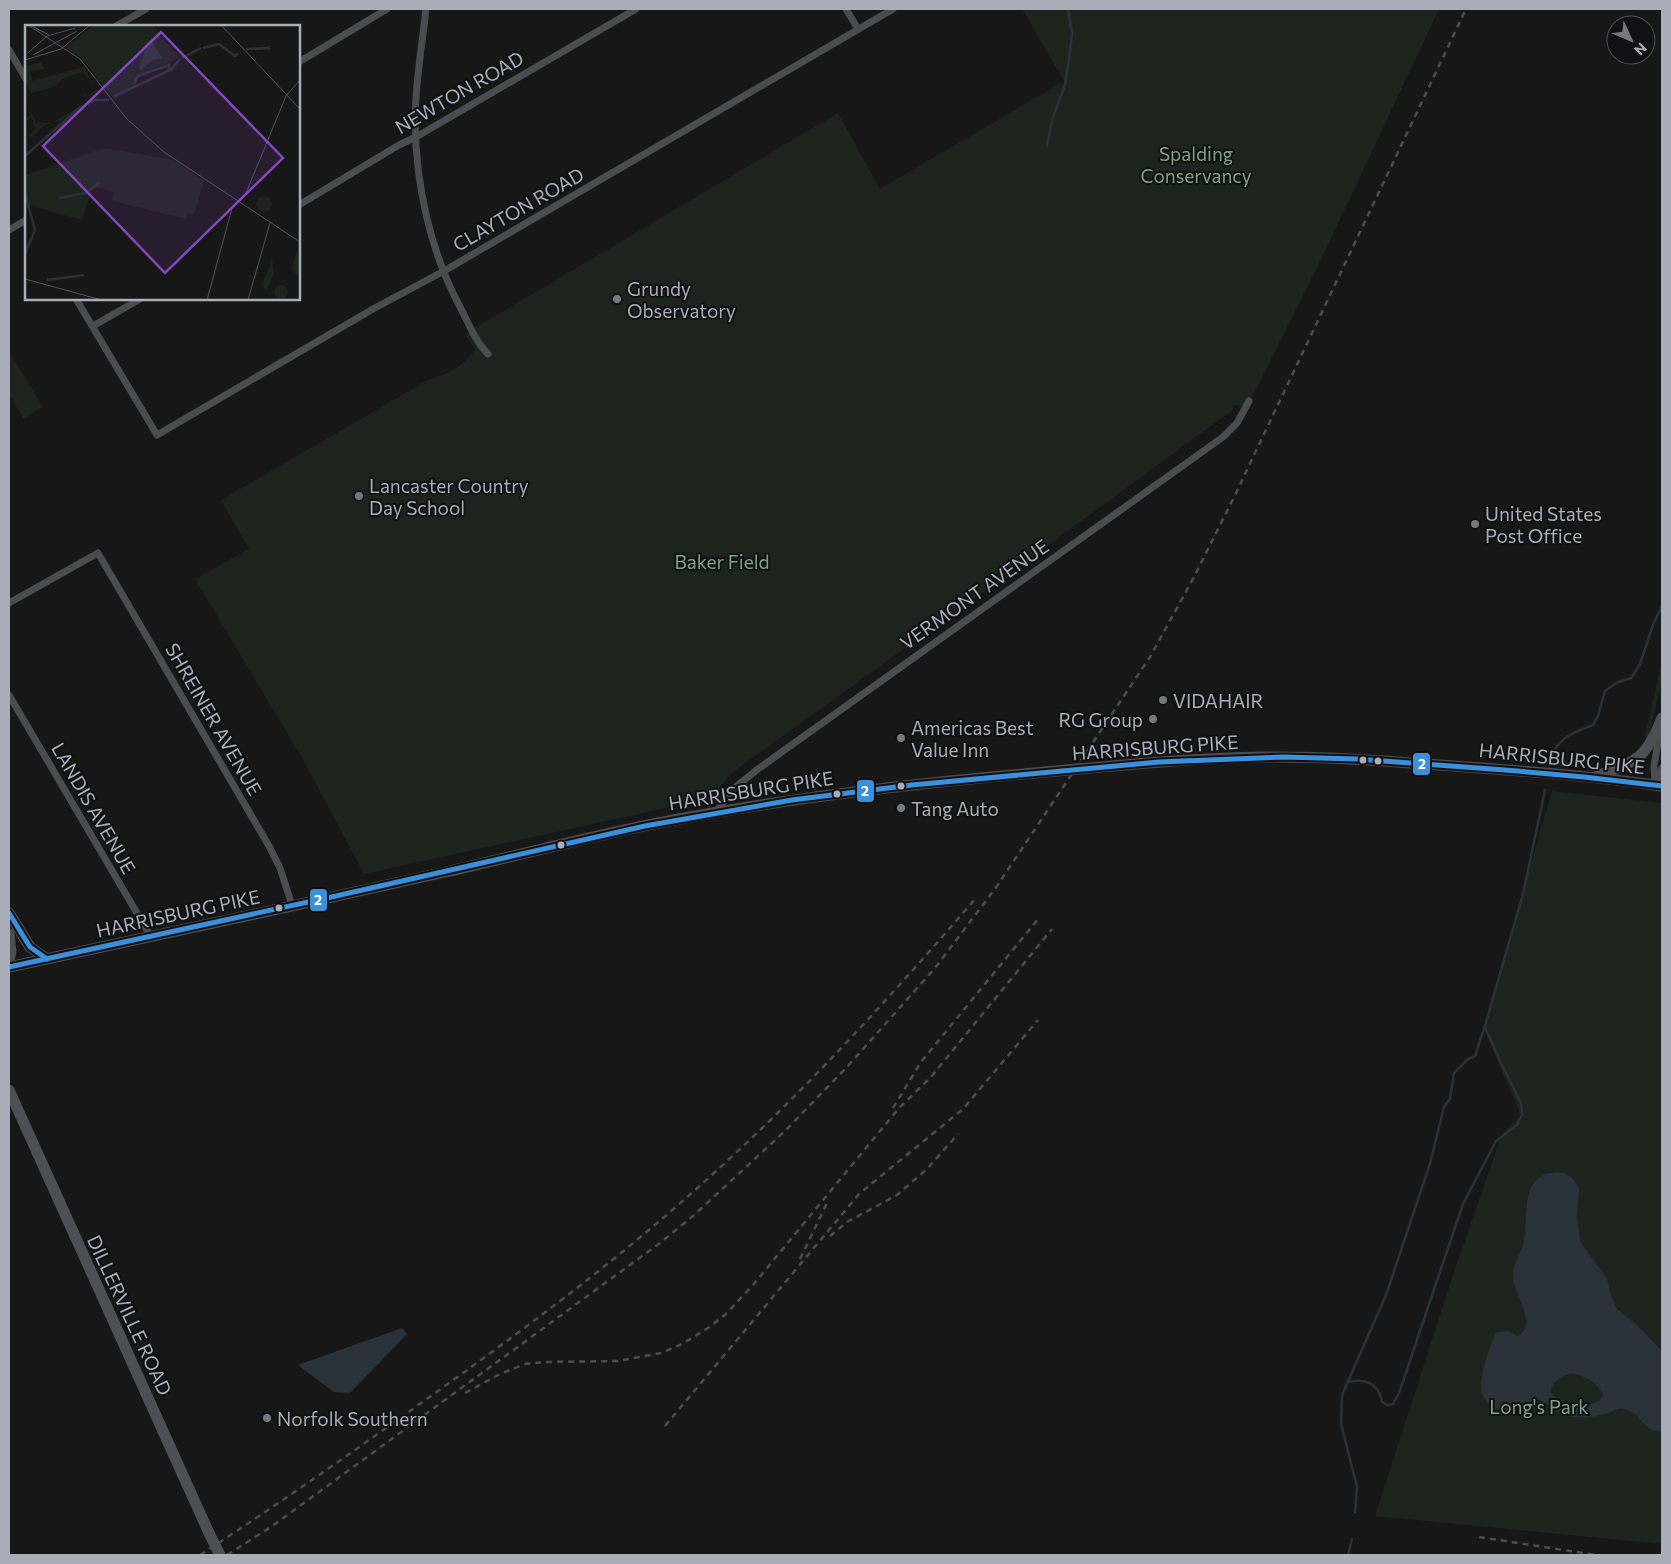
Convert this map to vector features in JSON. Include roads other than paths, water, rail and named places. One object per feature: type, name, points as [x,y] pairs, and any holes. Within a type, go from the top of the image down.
[{"type":"main road","points":[[1593,778],[1623,767],[1638,758],[1654,740],[1662,719]]},
{"type":"main road","name":"HARRISBURG PIKE","points":[[9,968],[439,874],[595,836],[716,812],[892,787],[1218,758],[1304,757],[1384,760],[1659,785]]},
{"type":"main road","points":[[9,913],[30,947],[47,959]]},
{"type":"main road","points":[[9,934],[11,952],[9,960]]},
{"type":"main road","name":"DILLERVILLE ROAD","points":[[9,1090],[220,1555]]},
{"type":"street","points":[[118,25],[146,9]]},
{"type":"street","points":[[300,61],[387,9]]},
{"type":"street","points":[[426,9],[417,89],[416,137],[418,168],[426,216],[450,288],[481,345],[488,354]]},
{"type":"street","name":"NEWTON ROAD","points":[[300,204],[399,145],[416,137],[636,9]]},
{"type":"street","points":[[846,9],[858,29]]},
{"type":"street","name":"CLAYTON ROAD","points":[[93,326],[157,435],[365,314],[444,271],[893,9]]},
{"type":"street","points":[[9,50],[25,76]]},
{"type":"street","points":[[9,230],[25,221]]},
{"type":"street","points":[[77,300],[93,326],[138,300]]},
{"type":"street","name":"VERMONT AVENUE","points":[[716,812],[729,794],[758,769],[1223,437],[1237,423],[1248,401]]},
{"type":"street","name":"SHREINER AVENUE","points":[[9,603],[98,553],[269,846],[280,868],[292,905]]},
{"type":"street","name":"LANDIS AVENUE","points":[[9,695],[11,704],[151,937]]},
{"type":"street","points":[[1659,785],[1654,766],[1662,719]]},
{"type":"street","points":[[1659,785],[1662,768]]},
{"type":"waterway","points":[[1047,145],[1053,117],[1065,85],[1069,60],[1072,34],[1068,9]]},
{"type":"waterway","points":[[1551,756],[1563,740],[1593,725],[1598,716],[1605,691],[1616,683],[1631,678],[1640,664],[1653,625],[1662,606]]},
{"type":"waterway","points":[[1355,1512],[1357,1487],[1341,1424],[1342,1395],[1386,1295],[1430,1164],[1444,1107],[1450,1099],[1454,1073],[1468,1059],[1475,1056],[1523,894],[1545,790]]},
{"type":"waterway","points":[[1348,1382],[1360,1381],[1370,1383],[1378,1390],[1382,1402],[1387,1405],[1393,1404],[1399,1393],[1463,1204],[1496,1141],[1517,1125],[1522,1115],[1521,1103],[1485,1027]]},
{"type":"waterway","points":[[1348,1555],[1352,1539]]},
{"type":"railway","points":[[227,1555],[271,1527],[660,1243],[693,1216],[786,1130],[847,1067],[935,968],[995,889],[1150,657],[1194,577],[1236,493],[1466,9]]},
{"type":"railway","points":[[200,1555],[326,1470],[483,1358],[585,1282],[651,1229],[783,1108],[881,1005],[976,898]]},
{"type":"railway","points":[[893,1108],[921,1062],[1039,918]]},
{"type":"railway","points":[[465,1393],[500,1374],[525,1364],[618,1361],[661,1353],[682,1344],[725,1315],[753,1285],[899,1108],[931,1077],[1052,929]]},
{"type":"railway","points":[[665,1426],[859,1194],[963,1109],[1038,1020]]},
{"type":"railway","points":[[830,1236],[847,1222],[897,1195],[927,1169],[958,1134]]},
{"type":"railway","points":[[800,1259],[827,1203]]},
{"type":"railway","points":[[1479,1537],[1596,1555]]},
{"type":"place","name":"Grundy Observatory","points":[[617,299]]},
{"type":"place","name":"Lancaster Country Day School","points":[[359,496]]},
{"type":"place","name":"United States Post Office","points":[[1475,524]]},
{"type":"place","name":"VIDAHAIR","points":[[1163,700]]},
{"type":"place","name":"RG Group","points":[[1153,719]]},
{"type":"place","name":"Americas Best Value Inn","points":[[901,738]]},
{"type":"place","name":"Tang Auto","points":[[901,808]]},
{"type":"place","name":"Norfolk Southern","points":[[267,1418]]},
{"type":"park label","name":"Spalding Conservancy","points":[[1196,164]]},
{"type":"park label","name":"Baker Field","points":[[722,561]]},
{"type":"park label","name":"Long's Park","points":[[1539,1406]]}]
